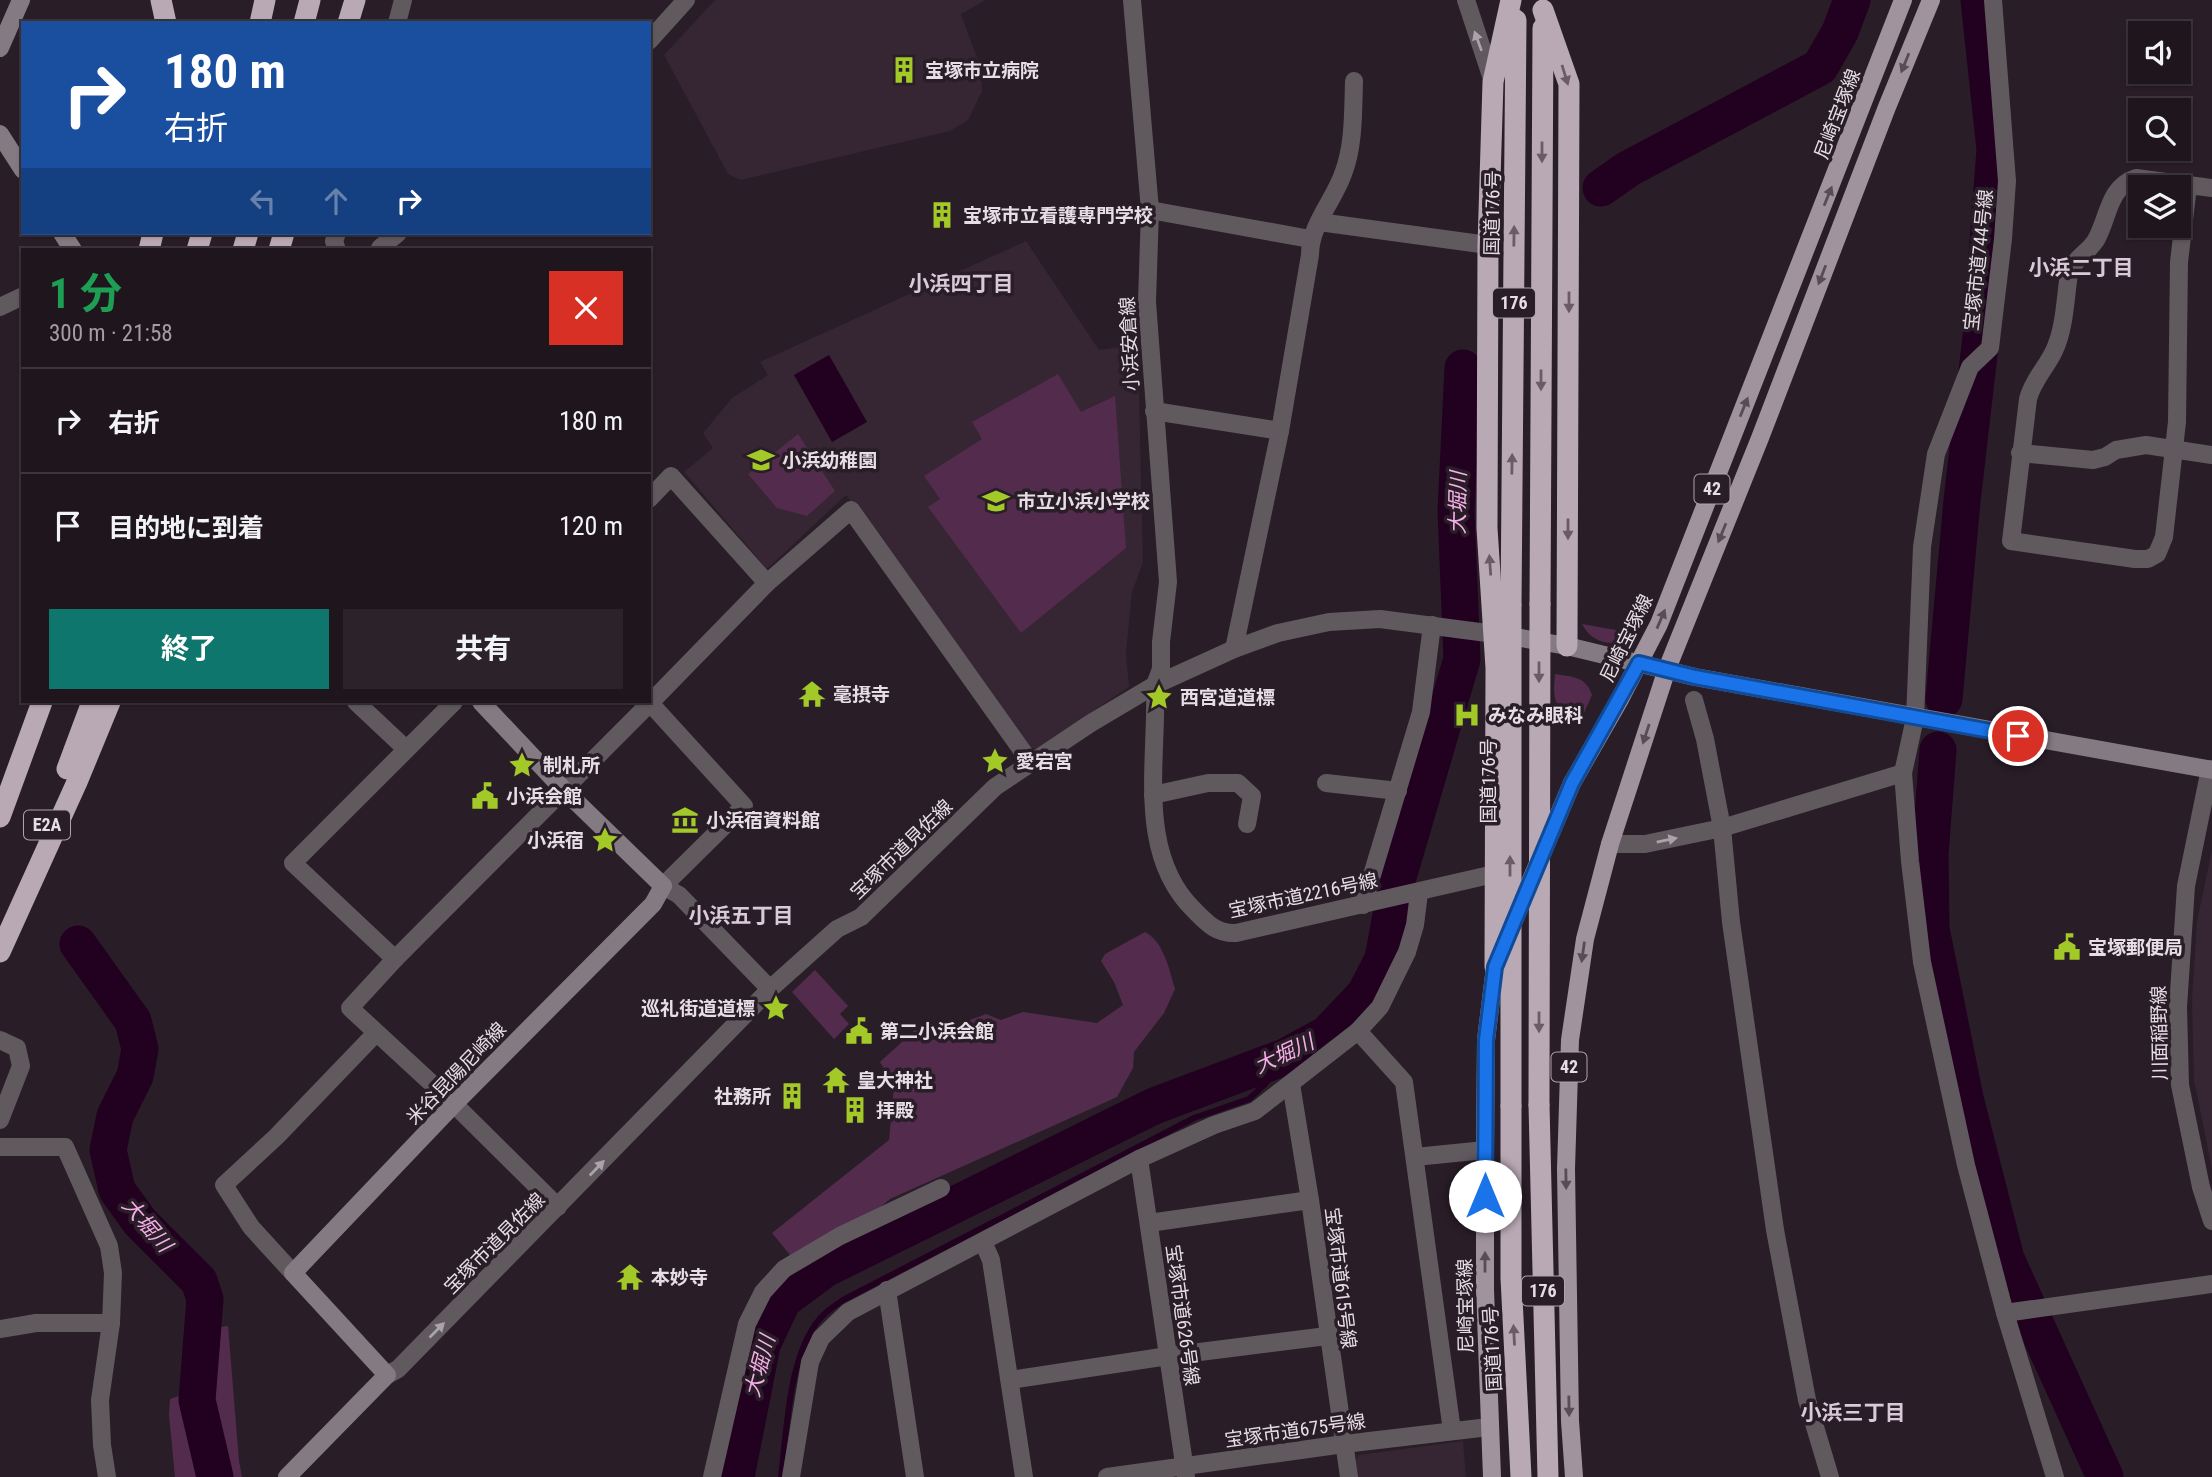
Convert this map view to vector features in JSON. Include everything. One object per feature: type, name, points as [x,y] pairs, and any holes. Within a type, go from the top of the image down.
[{"type":"highway","points":[[161,0],[166,21]]},
{"type":"highway","points":[[260,21],[265,0]]},
{"type":"highway","points":[[305,21],[310,0]]},
{"type":"highway","points":[[349,21],[355,0]]},
{"type":"highway","points":[[1495,967],[1495,634],[1487,528],[1488,246],[1493,82],[1513,0]]},
{"type":"highway","name":"国道176号","points":[[1513,0],[1511,1278],[1521,1477]]},
{"type":"highway","points":[[1543,5],[1569,84],[1567,646]]},
{"type":"highway","name":"176","points":[[1543,5],[1539,1105],[1548,1477]]},
{"type":"highway","points":[[0,804],[27,703]]},
{"type":"highway","name":"E2A","points":[[0,817],[42,703]]},
{"type":"highway","name":"E2A","points":[[0,949],[92,703]]},
{"type":"highway","points":[[0,949],[110,703]]},
{"type":"main road","points":[[0,48],[21,0]]},
{"type":"main road","name":"尼崎宝塚線","points":[[1492,1477],[1485,1290],[1485,1150],[1486,1040],[1495,967],[1572,783],[1659,624],[1903,0]]},
{"type":"main road","name":"42","points":[[1574,1477],[1570,1422],[1566,1169],[1570,1040],[1585,939],[1610,844],[1667,669],[1931,0]]},
{"type":"main road","points":[[0,134],[21,167]]},
{"type":"main road","points":[[1495,634],[1567,646],[1695,677],[1914,718],[2211,766]]},
{"type":"main road","points":[[482,703],[564,790],[663,886]]},
{"type":"main road","name":"米谷昆陽尼崎線","points":[[293,1273],[454,1104],[653,904],[663,886]]},
{"type":"main road","points":[[287,1477],[387,1375],[293,1273]]},
{"type":"street","points":[[398,21],[403,0]]},
{"type":"street","points":[[651,39],[686,0]]},
{"type":"street","name":"小浜安倉線","points":[[1132,0],[1150,210],[1147,302],[1168,582],[1161,642],[1161,669],[1155,685]]},
{"type":"street","points":[[1466,0],[1493,82]]},
{"type":"street","name":"宝塚市道744号線","points":[[1993,0],[2007,181],[1990,348],[1976,361],[1936,454],[1922,547],[1914,718],[1903,773],[1922,962],[1966,1165],[2005,1313],[2055,1477]]},
{"type":"street","points":[[1234,649],[1280,431],[1310,255],[1310,239],[1344,173],[1353,128],[1353,81]]},
{"type":"street","points":[[2128,181],[2118,188],[2095,242],[2077,258],[2069,274],[2059,338],[2054,352],[2031,387],[2020,453],[2011,541],[2135,559],[2148,559],[2157,554],[2161,546],[2177,422],[2179,262],[2182,238]]},
{"type":"street","points":[[2191,186],[2212,188]]},
{"type":"street","points":[[1150,210],[1310,239]]},
{"type":"street","points":[[1319,222],[1488,246]]},
{"type":"street","points":[[380,248],[396,235]]},
{"type":"street","points":[[0,307],[21,297]]},
{"type":"street","points":[[1154,411],[1280,431]]},
{"type":"street","points":[[2020,453],[2093,460],[2133,446],[2212,454]]},
{"type":"street","points":[[651,496],[671,476],[767,583]]},
{"type":"street","points":[[651,703],[767,583],[850,510],[1031,763]]},
{"type":"street","name":"宝塚市道見佐線","points":[[387,1375],[398,1369],[558,1208],[770,989],[837,929],[861,917],[995,787],[1091,723],[1155,685],[1234,649],[1278,633],[1329,622],[1380,619],[1495,634]]},
{"type":"street","points":[[1370,904],[1441,627]]},
{"type":"street","name":"宝塚市道2216号線","points":[[1155,685],[1153,795],[1161,854],[1183,899],[1212,928],[1225,934],[1236,933],[1494,874]]},
{"type":"street","points":[[1694,700],[1705,739],[1722,828],[1731,922],[1775,1230],[1807,1399],[1830,1477]]},
{"type":"street","points":[[357,703],[406,749]]},
{"type":"street","points":[[395,959],[293,863],[453,703]]},
{"type":"street","points":[[558,1208],[454,1104],[350,1008],[395,959],[650,704],[744,806],[663,886],[679,895],[770,989]]},
{"type":"street","name":"川面稲野線","points":[[2211,766],[2186,886],[2178,1007],[2180,1085],[2201,1187],[2212,1221]]},
{"type":"street","points":[[1610,844],[1646,844],[1722,828],[1903,773]]},
{"type":"street","points":[[1153,795],[1208,783],[1238,783],[1252,796],[1248,824]]},
{"type":"street","points":[[1326,783],[1398,791]]},
{"type":"street","points":[[791,1477],[810,1362],[821,1338],[848,1312],[1139,1159],[1214,1125],[1255,1111],[1358,1031],[1380,1007],[1407,952],[1415,925],[1415,894]]},
{"type":"street","points":[[1358,1031],[1404,1082],[1452,1431]]},
{"type":"street","points":[[293,1273],[251,1227],[224,1185],[276,1137],[376,1033]]},
{"type":"street","points":[[0,1040],[17,1048],[21,1066],[0,1120]]},
{"type":"street","name":"宝塚市道615号線","points":[[1291,1084],[1349,1477]]},
{"type":"street","points":[[0,1147],[65,1147],[109,1246],[113,1273],[111,1323],[100,1400],[107,1477]]},
{"type":"street","points":[[1415,1157],[1485,1150]]},
{"type":"street","name":"宝塚市道626号線","points":[[1139,1159],[1185,1472]]},
{"type":"street","points":[[712,1477],[747,1324],[763,1292],[783,1269],[840,1236],[941,1188]]},
{"type":"street","points":[[1149,1223],[1310,1200]]},
{"type":"street","points":[[983,1242],[991,1260],[1024,1477]]},
{"type":"street","points":[[2005,1313],[2212,1284]]},
{"type":"street","points":[[887,1290],[915,1477]]},
{"type":"street","points":[[0,1329],[36,1323],[111,1323]]},
{"type":"street","points":[[1010,1380],[1327,1336]]},
{"type":"street","name":"宝塚市道675号線","points":[[1107,1477],[1185,1472],[1344,1444],[1489,1427]]},
{"type":"shaded area","points":[[715,0],[986,0],[961,14],[981,69],[982,91],[968,120],[950,131],[741,180],[728,174],[664,55]]},
{"type":"shaded area","name":"市立小浜小学校","points":[[1026,241],[1099,350],[1138,344],[1143,563],[1132,592],[1126,653],[1129,687],[1037,749],[1028,748],[846,495],[767,569],[684,472],[713,448],[703,433],[732,398],[768,375],[760,362]]},
{"type":"shaded area","points":[[829,355],[867,422],[832,442],[794,375]]},
{"type":"shaded area","points":[[1058,374],[1081,412],[1115,396],[1126,548],[1021,633],[928,507],[940,499],[924,476],[982,439],[972,422]]},
{"type":"shaded area","points":[[798,434],[835,491],[807,516],[777,508],[748,474]]},
{"type":"shaded area","points":[[1582,624],[1638,634],[1615,643],[1600,641],[1587,632]]},
{"type":"shaded area","points":[[1555,674],[1578,678],[1586,684],[1592,695],[1584,713],[1571,713],[1559,707],[1554,690]]},
{"type":"shaded area","points":[[2212,850],[2212,1169],[2194,1080],[2192,1000],[2197,921]]},
{"type":"shaded area","points":[[1145,932],[1161,949],[1175,989],[1164,1013],[1134,1052],[1133,1068],[1117,1097],[890,1199],[804,1272],[772,1233],[889,1140],[894,1087],[880,1062],[916,1029],[949,1028],[986,1014],[1001,1020],[1023,1012],[1097,1023],[1123,1005],[1114,982],[1101,961],[1105,954]]},
{"type":"shaded area","points":[[815,970],[848,1006],[840,1014],[849,1024],[834,1039],[792,992]]},
{"type":"shaded area","points":[[228,1326],[242,1477],[175,1477],[170,1399],[184,1394],[192,1380],[186,1332]]},
{"type":"shaded area","points":[[1463,1441],[1466,1477],[1355,1477],[1353,1465],[1359,1455]]},
{"type":"waterway","name":"大堀川","points":[[1601,188],[1628,169],[1820,67],[1840,32],[1852,0]]},
{"type":"waterway","points":[[1944,699],[1962,501],[1981,337],[1995,149],[1979,0]]},
{"type":"waterway","name":"大堀川","points":[[736,1477],[762,1345],[783,1300],[825,1269],[1154,1106],[1285,1057],[1327,1034],[1365,994],[1383,959],[1398,877],[1462,659],[1456,511],[1463,368]]},
{"type":"waterway","points":[[1938,750],[1930,854],[1931,929],[1965,1098],[2006,1259],[2105,1477]]},
{"type":"waterway","name":"大堀川","points":[[78,944],[133,1021],[140,1049],[135,1076],[115,1116],[108,1150],[117,1190],[140,1222],[199,1281],[205,1299],[197,1400],[215,1477]]},
{"type":"waterway","points":[[781,1477],[790,1398],[799,1359],[815,1325],[828,1311],[843,1300],[1194,1118],[1249,1099],[1265,1084],[1285,1057]]},
{"type":"place","name":"宝塚市立病院","points":[[904,70]]},
{"type":"place","name":"宝塚市立看護専門学校","points":[[942,215]]},
{"type":"place","name":"小浜幼稚園","points":[[761,460]]},
{"type":"place","name":"市立小浜小学校","points":[[996,501]]},
{"type":"place","name":"毫摂寺","points":[[812,694]]},
{"type":"place","name":"西宮道道標","points":[[1159,697]]},
{"type":"place","name":"みなみ眼科","points":[[1467,715]]},
{"type":"place","name":"愛宕宮","points":[[995,761]]},
{"type":"place","name":"制札所","points":[[522,765]]},
{"type":"place","name":"小浜会館","points":[[485,796]]},
{"type":"place","name":"小浜宿資料館","points":[[685,820]]},
{"type":"place","name":"小浜宿","points":[[605,840]]},
{"type":"place","name":"宝塚郵便局","points":[[2067,947]]},
{"type":"place","name":"巡礼街道道標","points":[[776,1008]]},
{"type":"place","name":"第二小浜会館","points":[[859,1031]]},
{"type":"place","name":"皇大神社","points":[[836,1080]]},
{"type":"place","name":"社務所","points":[[792,1096]]},
{"type":"place","name":"拝殿","points":[[855,1110]]},
{"type":"place","name":"本妙寺","points":[[630,1277]]},
{"type":"district","name":"小浜二丁目","points":[[2081,268]]},
{"type":"district","name":"小浜四丁目","points":[[961,284]]},
{"type":"district","name":"小浜五丁目","points":[[741,916]]},
{"type":"district","name":"小浜三丁目","points":[[1853,1413]]},
{"type":"route","points":[[1485,1196],[1486,1040],[1495,967],[1572,783],[1639,663],[1695,677],[2018,736]]}]
